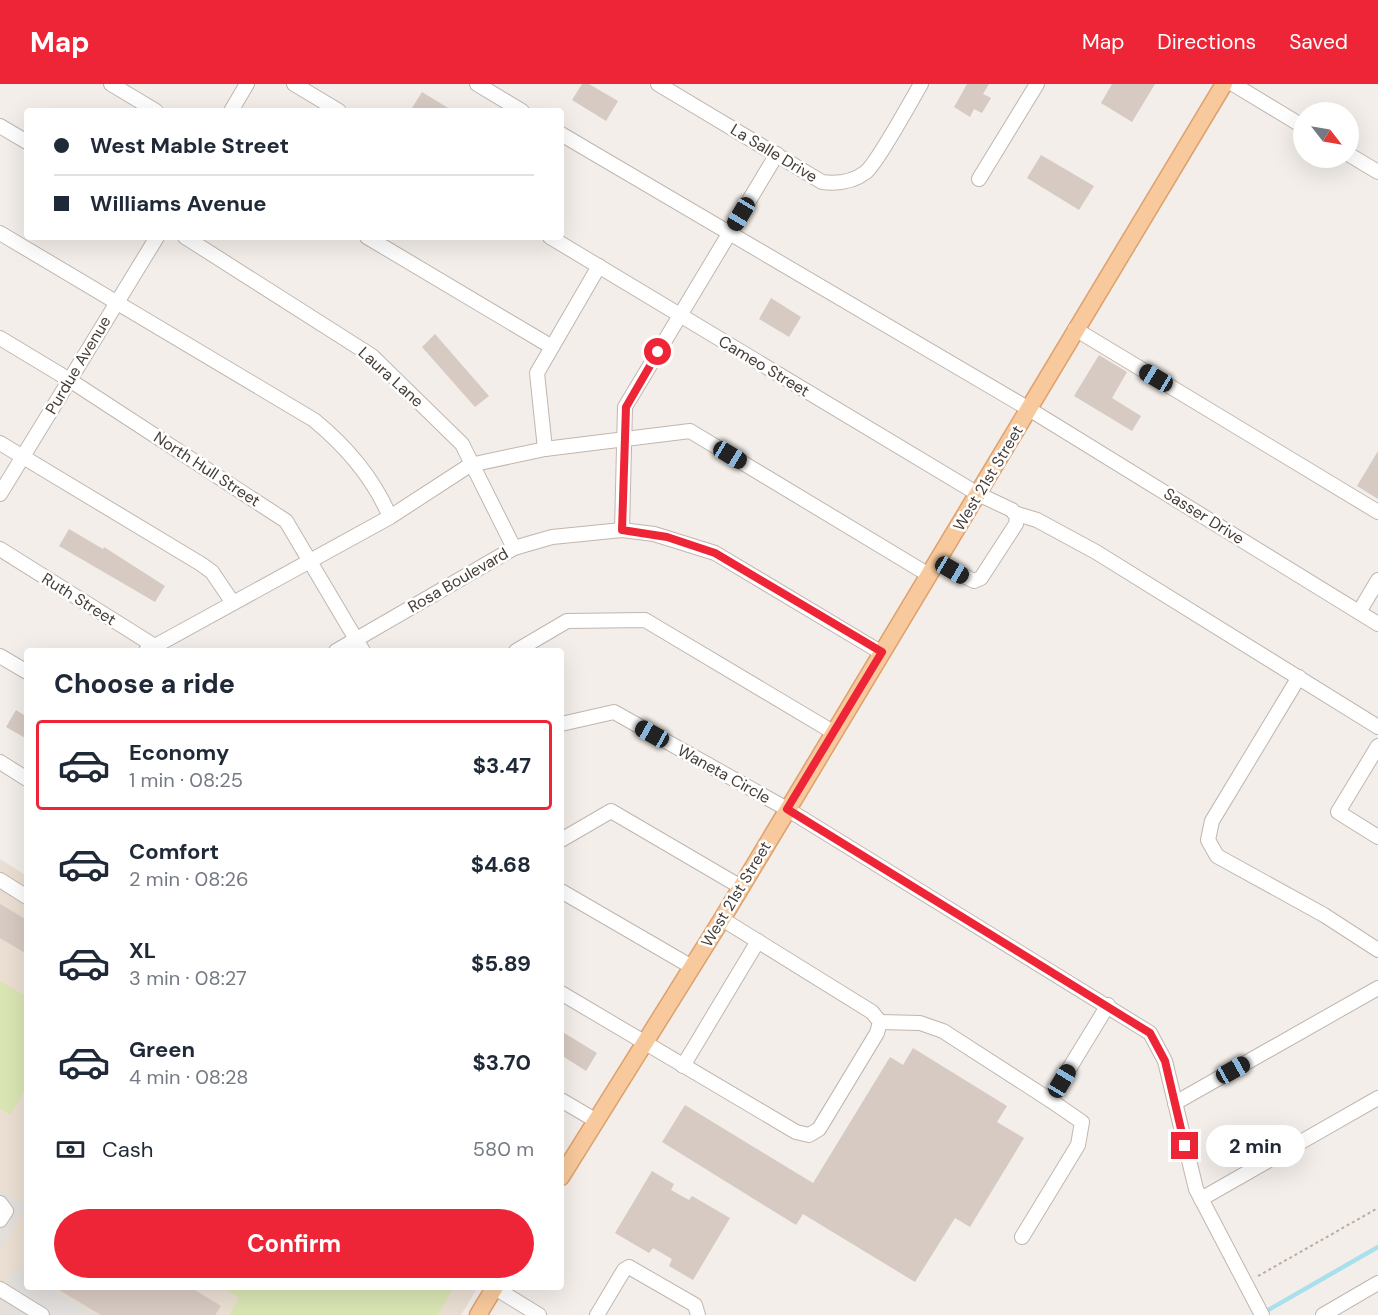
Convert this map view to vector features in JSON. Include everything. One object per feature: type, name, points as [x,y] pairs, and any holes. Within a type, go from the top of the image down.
[{"type":"main road","name":"West 21st Street","points":[[564,1172],[722,919],[1224,84]]},
{"type":"main road","points":[[478,1315],[493,1290]]},
{"type":"street","points":[[111,84],[151,108]]},
{"type":"street","points":[[233,108],[247,84]]},
{"type":"street","points":[[294,84],[334,108]]},
{"type":"street","points":[[477,84],[517,108]]},
{"type":"street","name":"La Salle Drive","points":[[658,84],[678,89],[822,182],[850,181],[868,170],[921,84]]},
{"type":"street","points":[[980,179],[1037,84]]},
{"type":"street","points":[[1233,84],[1293,120]]},
{"type":"street","points":[[0,126],[24,140]]},
{"type":"street","name":"Sasser Drive","points":[[564,136],[1029,409],[1378,624]]},
{"type":"street","points":[[622,530],[626,407],[777,154]]},
{"type":"street","points":[[1359,161],[1378,172]]},
{"type":"street","points":[[0,233],[314,420],[342,443],[363,469],[381,495],[390,517]]},
{"type":"street","name":"Purdue Avenue","points":[[0,494],[68,379],[155,240]]},
{"type":"street","name":"Laura Lane","points":[[190,240],[372,356],[462,444],[470,465],[514,548]]},
{"type":"street","points":[[372,240],[552,347]]},
{"type":"street","name":"Cameo Street","points":[[555,240],[978,494],[1014,513],[1037,520],[1096,552],[1378,727]]},
{"type":"street","points":[[545,449],[537,373],[599,266]]},
{"type":"street","points":[[1076,329],[1378,512]]},
{"type":"street","name":"North Hull Street","points":[[0,338],[68,379],[286,521],[308,562],[361,648]]},
{"type":"street","points":[[154,648],[390,517],[470,465],[545,449],[690,431],[933,568],[974,581],[981,578],[1016,524],[1014,513]]},
{"type":"street","points":[[0,443],[201,564],[212,572],[233,603]]},
{"type":"street","name":"Rosa Boulevard","points":[[341,648],[514,548],[552,537],[622,530],[654,534],[715,553],[882,652]]},
{"type":"street","name":"Ruth Street","points":[[0,549],[150,648]]},
{"type":"street","points":[[1359,612],[1378,580]]},
{"type":"street","points":[[521,648],[567,621],[645,620],[833,732]]},
{"type":"street","points":[[0,656],[24,670]]},
{"type":"street","points":[[1299,677],[1212,821],[1208,840],[1217,856],[1324,915],[1378,950]]},
{"type":"street","name":"Waneta Circle","points":[[564,723],[614,712],[787,809],[1150,1033],[1165,1061],[1196,1189],[1262,1315]]},
{"type":"street","points":[[1378,746],[1338,812],[1378,837]]},
{"type":"street","points":[[0,762],[24,776]]},
{"type":"street","points":[[564,838],[611,811],[741,887]]},
{"type":"street","points":[[0,880],[24,895]]},
{"type":"street","points":[[564,893],[692,967]]},
{"type":"street","points":[[722,919],[872,1012],[880,1022],[920,1023],[943,1031],[1082,1122],[1078,1145],[1022,1237]]},
{"type":"street","points":[[683,1066],[758,941]]},
{"type":"street","points":[[1175,1103],[1378,988]]},
{"type":"street","points":[[564,995],[796,1132],[809,1135],[819,1129],[877,1033],[880,1022]]},
{"type":"street","points":[[1050,1100],[1107,1005]]},
{"type":"street","points":[[1201,1199],[1378,1098]]},
{"type":"street","points":[[564,1102],[595,1120]]},
{"type":"street","points":[[0,1203],[6,1211],[0,1220]]},
{"type":"street","points":[[597,1315],[624,1270],[629,1267],[695,1305],[698,1315]]},
{"type":"street","points":[[1323,1315],[1378,1282]]},
{"type":"street","points":[[0,1289],[42,1315]]},
{"type":"street","points":[[500,1290],[540,1315]]},
{"type":"path","points":[[1245,1284],[1378,1208]]},
{"type":"shaded area","points":[[0,859],[24,874],[24,1290],[476,1290],[461,1315],[0,1315]]},
{"type":"shaded area","points":[[0,1190],[24,1205],[24,1209],[0,1249]]},
{"type":"shaded area","points":[[17,1267],[24,1271],[24,1290],[54,1290],[95,1315],[1,1315],[0,1296]]},
{"type":"green space","points":[[0,981],[24,995],[24,1092],[10,1115],[0,1109]]},
{"type":"green space","points":[[227,1290],[452,1290],[438,1315],[229,1315],[239,1298]]},
{"type":"building","points":[[582,84],[589,84],[618,101],[606,121],[572,100]]},
{"type":"building","points":[[967,84],[989,84],[983,94],[991,98],[982,113],[974,109],[970,117],[954,107]]},
{"type":"building","points":[[1112,84],[1155,84],[1132,122],[1101,103]]},
{"type":"building","points":[[422,92],[448,108],[412,108]]},
{"type":"building","points":[[1041,155],[1094,186],[1079,210],[1027,178]]},
{"type":"building","points":[[771,298],[801,317],[789,337],[759,319]]},
{"type":"building","points":[[435,334],[489,396],[475,407],[422,347]]},
{"type":"building","points":[[1099,355],[1127,372],[1112,398],[1141,416],[1132,431],[1074,396]]},
{"type":"building","points":[[1378,451],[1378,499],[1357,486]]},
{"type":"building","points":[[69,529],[103,549],[104,547],[165,586],[155,602],[59,546]]},
{"type":"building","points":[[16,710],[24,715],[24,737],[6,727]]},
{"type":"building","points":[[0,904],[24,918],[24,952],[0,938]]},
{"type":"building","points":[[564,1033],[597,1053],[586,1071],[564,1057]]},
{"type":"building","points":[[913,1048],[1007,1106],[997,1122],[1024,1138],[970,1227],[955,1218],[915,1282],[803,1214],[796,1225],[662,1142],[685,1105],[813,1183],[890,1057],[903,1065]]},
{"type":"building","points":[[652,1171],[674,1184],[671,1190],[689,1200],[692,1196],[730,1218],[693,1280],[669,1266],[672,1259],[653,1248],[649,1253],[615,1233]]},
{"type":"building","points":[[59,1290],[195,1290],[221,1306],[215,1315],[101,1315]]},
{"type":"waterway","points":[[1263,1313],[1378,1247]]},
{"type":"route","points":[[658,352],[626,407],[622,530],[667,537],[715,553],[882,652],[787,809],[1150,1033],[1165,1061],[1185,1146]]}]
